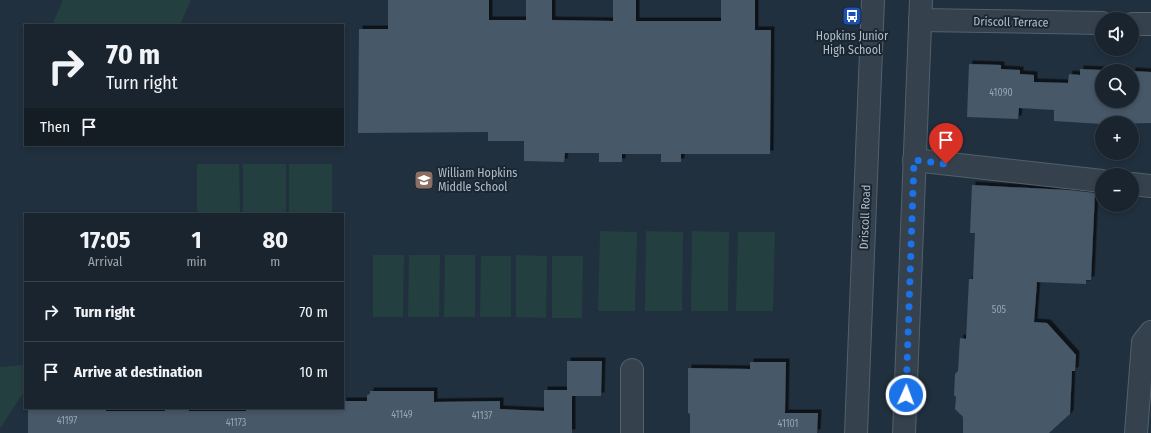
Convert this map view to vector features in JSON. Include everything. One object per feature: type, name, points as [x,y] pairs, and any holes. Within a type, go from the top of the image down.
[{"type":"street","name":"Driscoll Road","points":[[856,433],[873,0]]},
{"type":"street","name":"Driscoll Terrace","points":[[920,10],[1095,23]]},
{"type":"street","points":[[904,433],[920,10]]},
{"type":"street","points":[[1139,24],[1151,24]]},
{"type":"street","points":[[914,160],[1095,180]]},
{"type":"street","points":[[1139,185],[1151,186]]},
{"type":"street","points":[[1136,433],[1143,342],[1151,332]]},
{"type":"street","points":[[632,370],[632,433]]},
{"type":"green space","points":[[63,0],[191,0],[180,24],[52,24]]},
{"type":"green space","points":[[197,164],[239,164],[240,213],[197,213]]},
{"type":"green space","points":[[243,164],[286,164],[286,213],[243,213]]},
{"type":"green space","points":[[289,164],[332,164],[332,213],[289,213]]},
{"type":"green space","points":[[600,231],[637,232],[635,311],[598,311]]},
{"type":"green space","points":[[646,231],[683,232],[682,311],[645,311]]},
{"type":"green space","points":[[692,231],[729,232],[728,311],[691,311]]},
{"type":"green space","points":[[738,232],[775,232],[773,311],[736,311]]},
{"type":"green space","points":[[373,255],[404,255],[403,317],[373,317]]},
{"type":"green space","points":[[409,255],[440,255],[439,317],[408,317]]},
{"type":"green space","points":[[445,255],[475,255],[475,317],[444,317]]},
{"type":"green space","points":[[516,255],[547,256],[546,318],[516,317]]},
{"type":"green space","points":[[481,256],[511,256],[511,317],[480,317]]},
{"type":"green space","points":[[552,256],[583,256],[582,318],[552,318]]},
{"type":"green space","points":[[24,365],[24,392],[0,429],[0,367]]},
{"type":"building","points":[[388,0],[489,0],[489,20],[526,20],[526,0],[552,0],[552,20],[613,21],[613,0],[636,0],[636,21],[721,21],[721,0],[755,0],[755,30],[771,30],[770,154],[681,154],[681,162],[661,162],[661,154],[622,154],[622,162],[599,162],[599,153],[565,153],[564,162],[524,161],[524,141],[488,141],[488,132],[358,133],[359,29],[388,29]]},
{"type":"building","points":[[969,64],[1001,65],[1001,69],[1020,70],[1020,74],[1034,75],[1034,82],[1068,83],[1069,74],[1080,75],[1080,69],[1095,70],[1095,108],[1139,108],[1139,71],[1151,72],[1151,123],[1139,123],[1139,116],[1095,116],[1095,124],[1054,121],[1054,110],[1019,108],[1018,119],[967,117]]},
{"type":"building","points":[[972,185],[1068,190],[1095,193],[1091,280],[1086,280],[1086,284],[1037,282],[1034,322],[1047,323],[1076,355],[1075,371],[1072,371],[1070,414],[1049,433],[963,433],[963,417],[955,409],[956,397],[954,395],[955,374],[958,371],[960,338],[966,339],[969,279],[973,279],[975,233],[970,233]]},
{"type":"building","points":[[567,361],[602,361],[601,396],[572,396],[572,433],[28,433],[28,409],[165,411],[165,409],[189,409],[189,411],[246,411],[246,409],[344,409],[344,401],[367,401],[367,395],[370,394],[370,391],[434,391],[434,402],[500,401],[500,409],[544,411],[544,390],[567,390]]},
{"type":"building","points":[[750,362],[786,362],[785,413],[818,413],[817,433],[690,433],[690,414],[688,413],[688,368],[750,369]]},
{"type":"place","name":"Hopkins Junior High School","points":[[852,16]]},
{"type":"place","name":"William Hopkins Middle School","points":[[424,180]]},
{"type":"route","points":[[906,395],[914,160],[946,164]]}]
